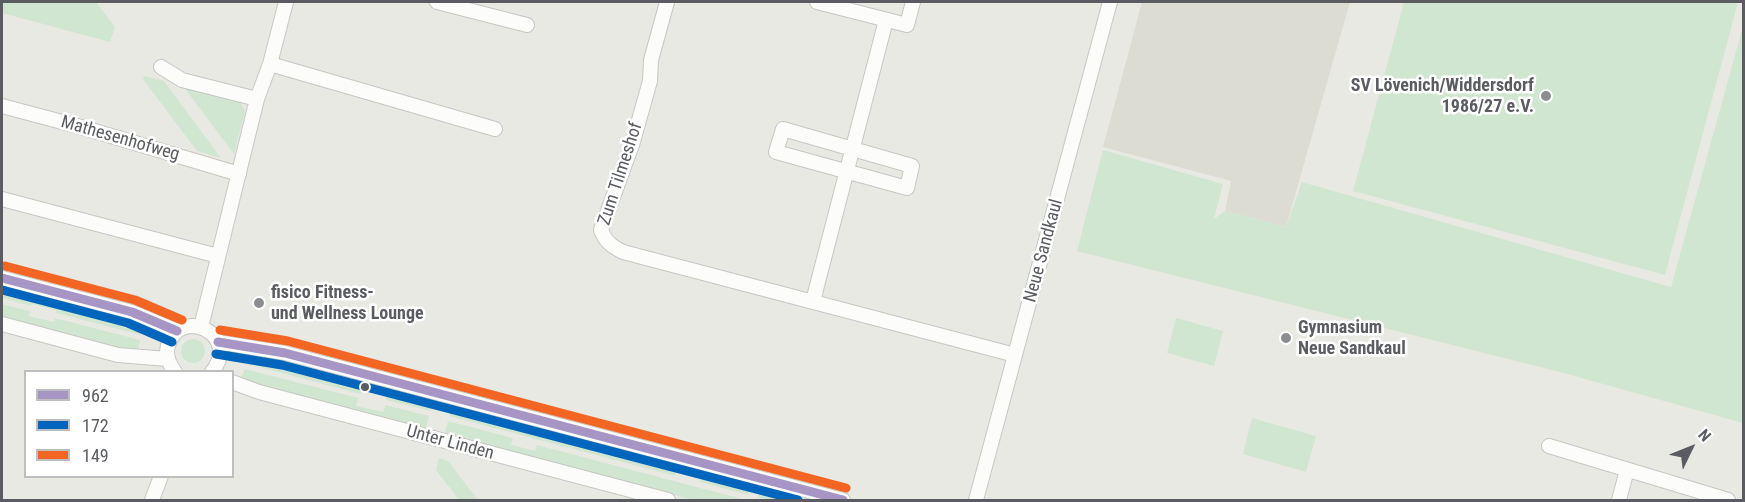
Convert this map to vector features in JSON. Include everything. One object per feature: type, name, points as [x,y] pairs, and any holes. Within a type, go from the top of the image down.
[{"type":"street","points":[[201,327],[256,99],[270,64],[286,2]]},
{"type":"street","points":[[437,2],[527,25]]},
{"type":"street","name":"Zum Tilmeshof","points":[[666,2],[651,60],[650,81],[632,145],[601,230],[605,240],[612,247],[623,252],[1016,355]]},
{"type":"street","points":[[817,2],[907,25],[913,2]]},
{"type":"street","name":"Neue Sandkaul","points":[[976,501],[1110,2]]},
{"type":"street","points":[[813,301],[886,20]]},
{"type":"street","points":[[270,64],[495,129]]},
{"type":"street","points":[[161,67],[182,80],[256,99]]},
{"type":"street","name":"Mathesenhofweg","points":[[2,106],[239,174]]},
{"type":"street","points":[[783,129],[912,166],[907,188],[847,171],[776,152],[783,129]]},
{"type":"street","points":[[2,199],[218,256]]},
{"type":"street","points":[[2,278],[132,312],[177,331]]},
{"type":"street","points":[[2,324],[118,355],[168,359]]},
{"type":"street","points":[[174,370],[168,359],[168,344],[177,331],[185,327],[201,327],[209,330],[218,342],[220,355],[213,370]]},
{"type":"street","points":[[218,342],[285,353],[843,501]]},
{"type":"street","name":"Unter Linden","points":[[234,383],[259,392],[668,501]]},
{"type":"street","points":[[1549,446],[1728,501]]},
{"type":"street","points":[[1619,501],[1627,470]]},
{"type":"street","points":[[152,501],[161,478]]},
{"type":"shaded area","points":[[1142,2],[1350,2],[1286,227],[1225,211],[1231,181],[1103,147]]},
{"type":"green space","points":[[2,2],[96,2],[115,27],[110,42],[2,13]]},
{"type":"green space","name":"SV Lövenich/Widdersdorf 1986/27 e.V.","points":[[1404,2],[1738,2],[1665,275],[1353,191]]},
{"type":"green space","points":[[1743,26],[1743,423],[1560,372],[1077,251],[1103,150],[1223,184],[1214,219],[1225,211],[1286,227],[1302,182],[1671,287]]},
{"type":"green space","points":[[144,76],[164,81],[221,158],[197,151],[143,79]]},
{"type":"green space","points":[[183,86],[240,101],[245,111],[234,154]]},
{"type":"green space","points":[[2,283],[123,315],[145,325],[141,335],[56,313],[56,310],[2,298]]},
{"type":"green space","points":[[2,304],[30,311],[29,316],[54,322],[55,318],[140,340],[138,351],[112,347],[2,318]]},
{"type":"green space","points":[[1176,318],[1223,331],[1214,366],[1167,353]]},
{"type":"green space","points":[[188,339],[198,339],[205,346],[205,356],[198,363],[188,363],[181,356],[181,346]]},
{"type":"green space","points":[[247,351],[260,351],[436,398],[431,411],[386,400],[388,392],[363,386],[360,394],[248,364]]},
{"type":"green space","points":[[245,369],[358,398],[356,406],[383,412],[386,405],[429,416],[425,431],[253,383],[241,378]]},
{"type":"green space","points":[[454,402],[751,481],[748,495],[700,482],[701,477],[676,470],[675,476],[449,416]]},
{"type":"green space","points":[[1252,418],[1316,436],[1306,472],[1243,454]]},
{"type":"green space","points":[[448,421],[513,438],[511,445],[535,451],[537,445],[746,500],[693,500],[444,435]]},
{"type":"green space","points":[[439,458],[448,461],[478,500],[459,500],[436,470]]},
{"type":"green space","points":[[762,484],[824,500],[758,498]]},
{"type":"transit line","name":"149","points":[[5,266],[135,300],[182,320]]},
{"type":"transit line","name":"962","points":[[2,278],[132,312],[177,331]]},
{"type":"transit line","name":"172","points":[[2,290],[128,323],[172,342]]},
{"type":"transit line","name":"149","points":[[220,330],[288,341],[846,488]]},
{"type":"transit line","name":"962","points":[[218,342],[285,353],[843,500]]},
{"type":"transit line","name":"172","points":[[216,354],[282,365],[798,500]]},
{"type":"place","name":"SV Lövenich/Widdersdorf 1986/27 e.V.","points":[[1546,96]]},
{"type":"place","name":"fisico Fitness- und Wellness Lounge","points":[[259,303]]},
{"type":"place","name":"Gymnasium Neue Sandkaul","points":[[1286,338]]}]
